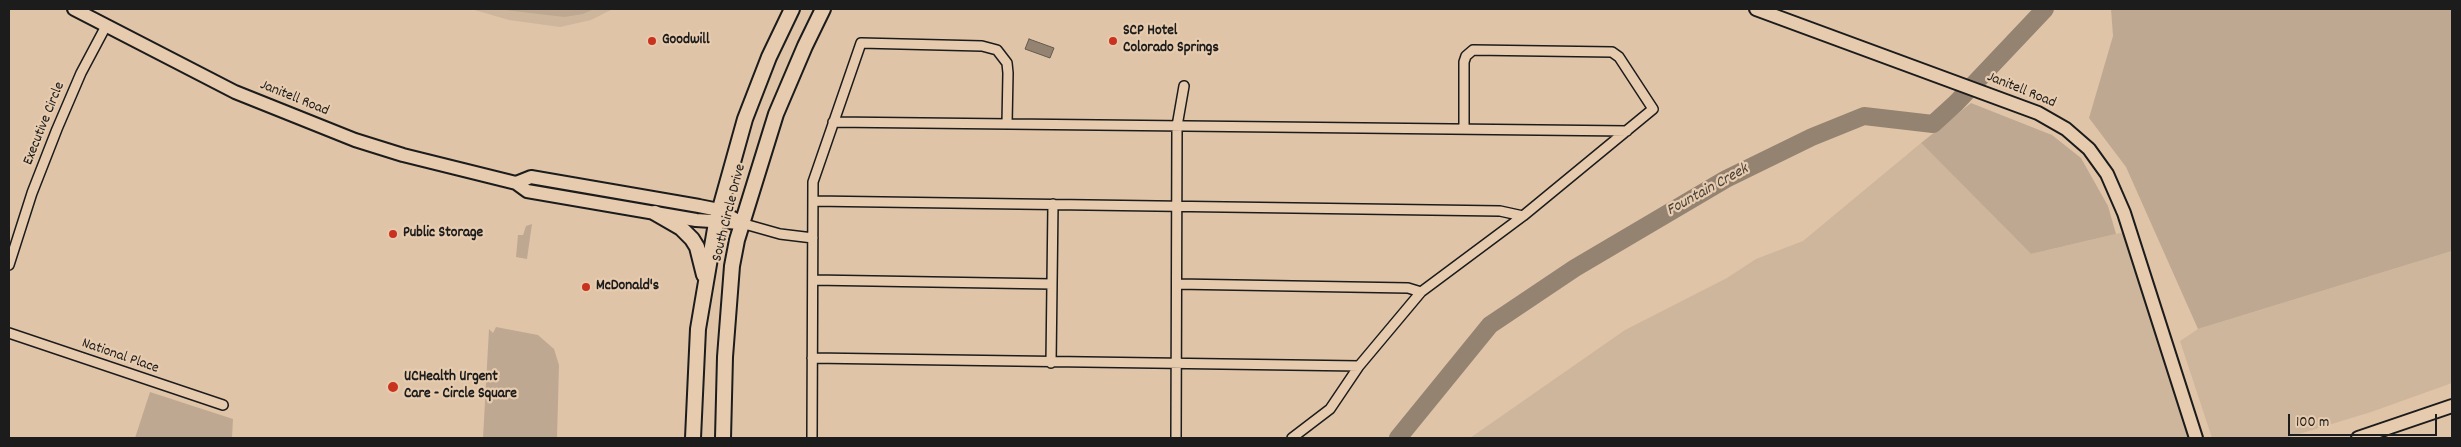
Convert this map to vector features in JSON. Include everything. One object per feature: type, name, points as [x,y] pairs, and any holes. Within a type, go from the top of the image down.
[{"type":"main road","name":"South Circle Drive","points":[[694,438],[698,328],[718,216],[745,119],[769,57],[792,9]]},
{"type":"main road","name":"South Circle Drive","points":[[723,438],[729,296],[732,266],[741,223],[776,114],[823,9]]},
{"type":"main road","points":[[655,213],[681,228],[692,239],[699,256],[705,281]]},
{"type":"street","name":"Janitell Road","points":[[74,9],[236,92],[317,126],[403,155],[516,183],[526,191],[655,213],[718,216]]},
{"type":"street","name":"Janitell Road","points":[[1756,9],[2038,113],[2078,138],[2100,161],[2124,213],[2196,438]]},
{"type":"street","name":"Executive Circle","points":[[9,265],[32,193],[54,135],[81,73],[106,26]]},
{"type":"street","points":[[812,438],[813,201],[815,173],[861,43],[982,46],[997,50],[1007,64],[1007,124]]},
{"type":"street","points":[[1292,438],[1330,409],[1359,366],[1421,292],[1523,216],[1653,109],[1616,54],[1473,50],[1466,56],[1464,62],[1464,129]]},
{"type":"street","points":[[1176,438],[1177,126],[1184,86]]},
{"type":"street","points":[[833,122],[1627,131]]},
{"type":"street","name":"Janitell Road","points":[[516,183],[531,177],[718,216],[780,234],[813,238]]},
{"type":"street","points":[[813,201],[1500,211],[1523,216]]},
{"type":"street","points":[[1052,363],[1053,204]]},
{"type":"street","points":[[814,280],[1052,284]]},
{"type":"street","points":[[1177,284],[1408,288],[1421,292]]},
{"type":"street","name":"National Place","points":[[9,333],[223,405]]},
{"type":"street","points":[[812,358],[1359,366]]},
{"type":"street","points":[[2358,438],[2452,406]]},
{"type":"shaded area","points":[[471,9],[613,9],[591,20],[560,27],[509,20]]},
{"type":"shaded area","points":[[497,9],[594,9],[583,14],[564,17]]},
{"type":"shaded area","points":[[2111,9],[2451,9],[2452,251],[2198,329],[2126,167],[2089,118],[2113,36]]},
{"type":"shaded area","points":[[1029,39],[1054,48],[1050,58],[1025,49]]},
{"type":"shaded area","points":[[1971,103],[2052,135],[2081,158],[2108,206],[2116,234],[2031,254],[1921,143]]},
{"type":"shaded area","points":[[1921,143],[2031,254],[2129,231],[2196,438],[1470,438],[1625,330],[1727,278],[1756,259],[1803,241]]},
{"type":"shaded area","points":[[532,224],[527,259],[516,257],[518,235],[523,235],[526,226]]},
{"type":"shaded area","points":[[2452,251],[2452,383],[2371,412],[2286,438],[2212,438],[2180,341],[2198,329]]},
{"type":"shaded area","points":[[496,327],[538,335],[554,349],[559,365],[557,438],[483,438],[489,329],[493,333]]},
{"type":"shaded area","points":[[150,392],[233,419],[232,438],[135,438]]},
{"type":"waterway","name":"Fountain Creek","points":[[1398,438],[1490,325],[1575,268],[1726,179],[1812,137],[1864,116],[1933,124],[1956,103],[2045,9]]},
{"type":"place","name":"Goodwill","points":[[652,41]]},
{"type":"place","name":"SCP Hotel Colorado Springs","points":[[1113,41]]},
{"type":"place","name":"Public Storage","points":[[393,234]]},
{"type":"place","name":"McDonald's","points":[[586,287]]},
{"type":"place","name":"UCHealth Urgent Care - Circle Square","points":[[393,387]]}]
